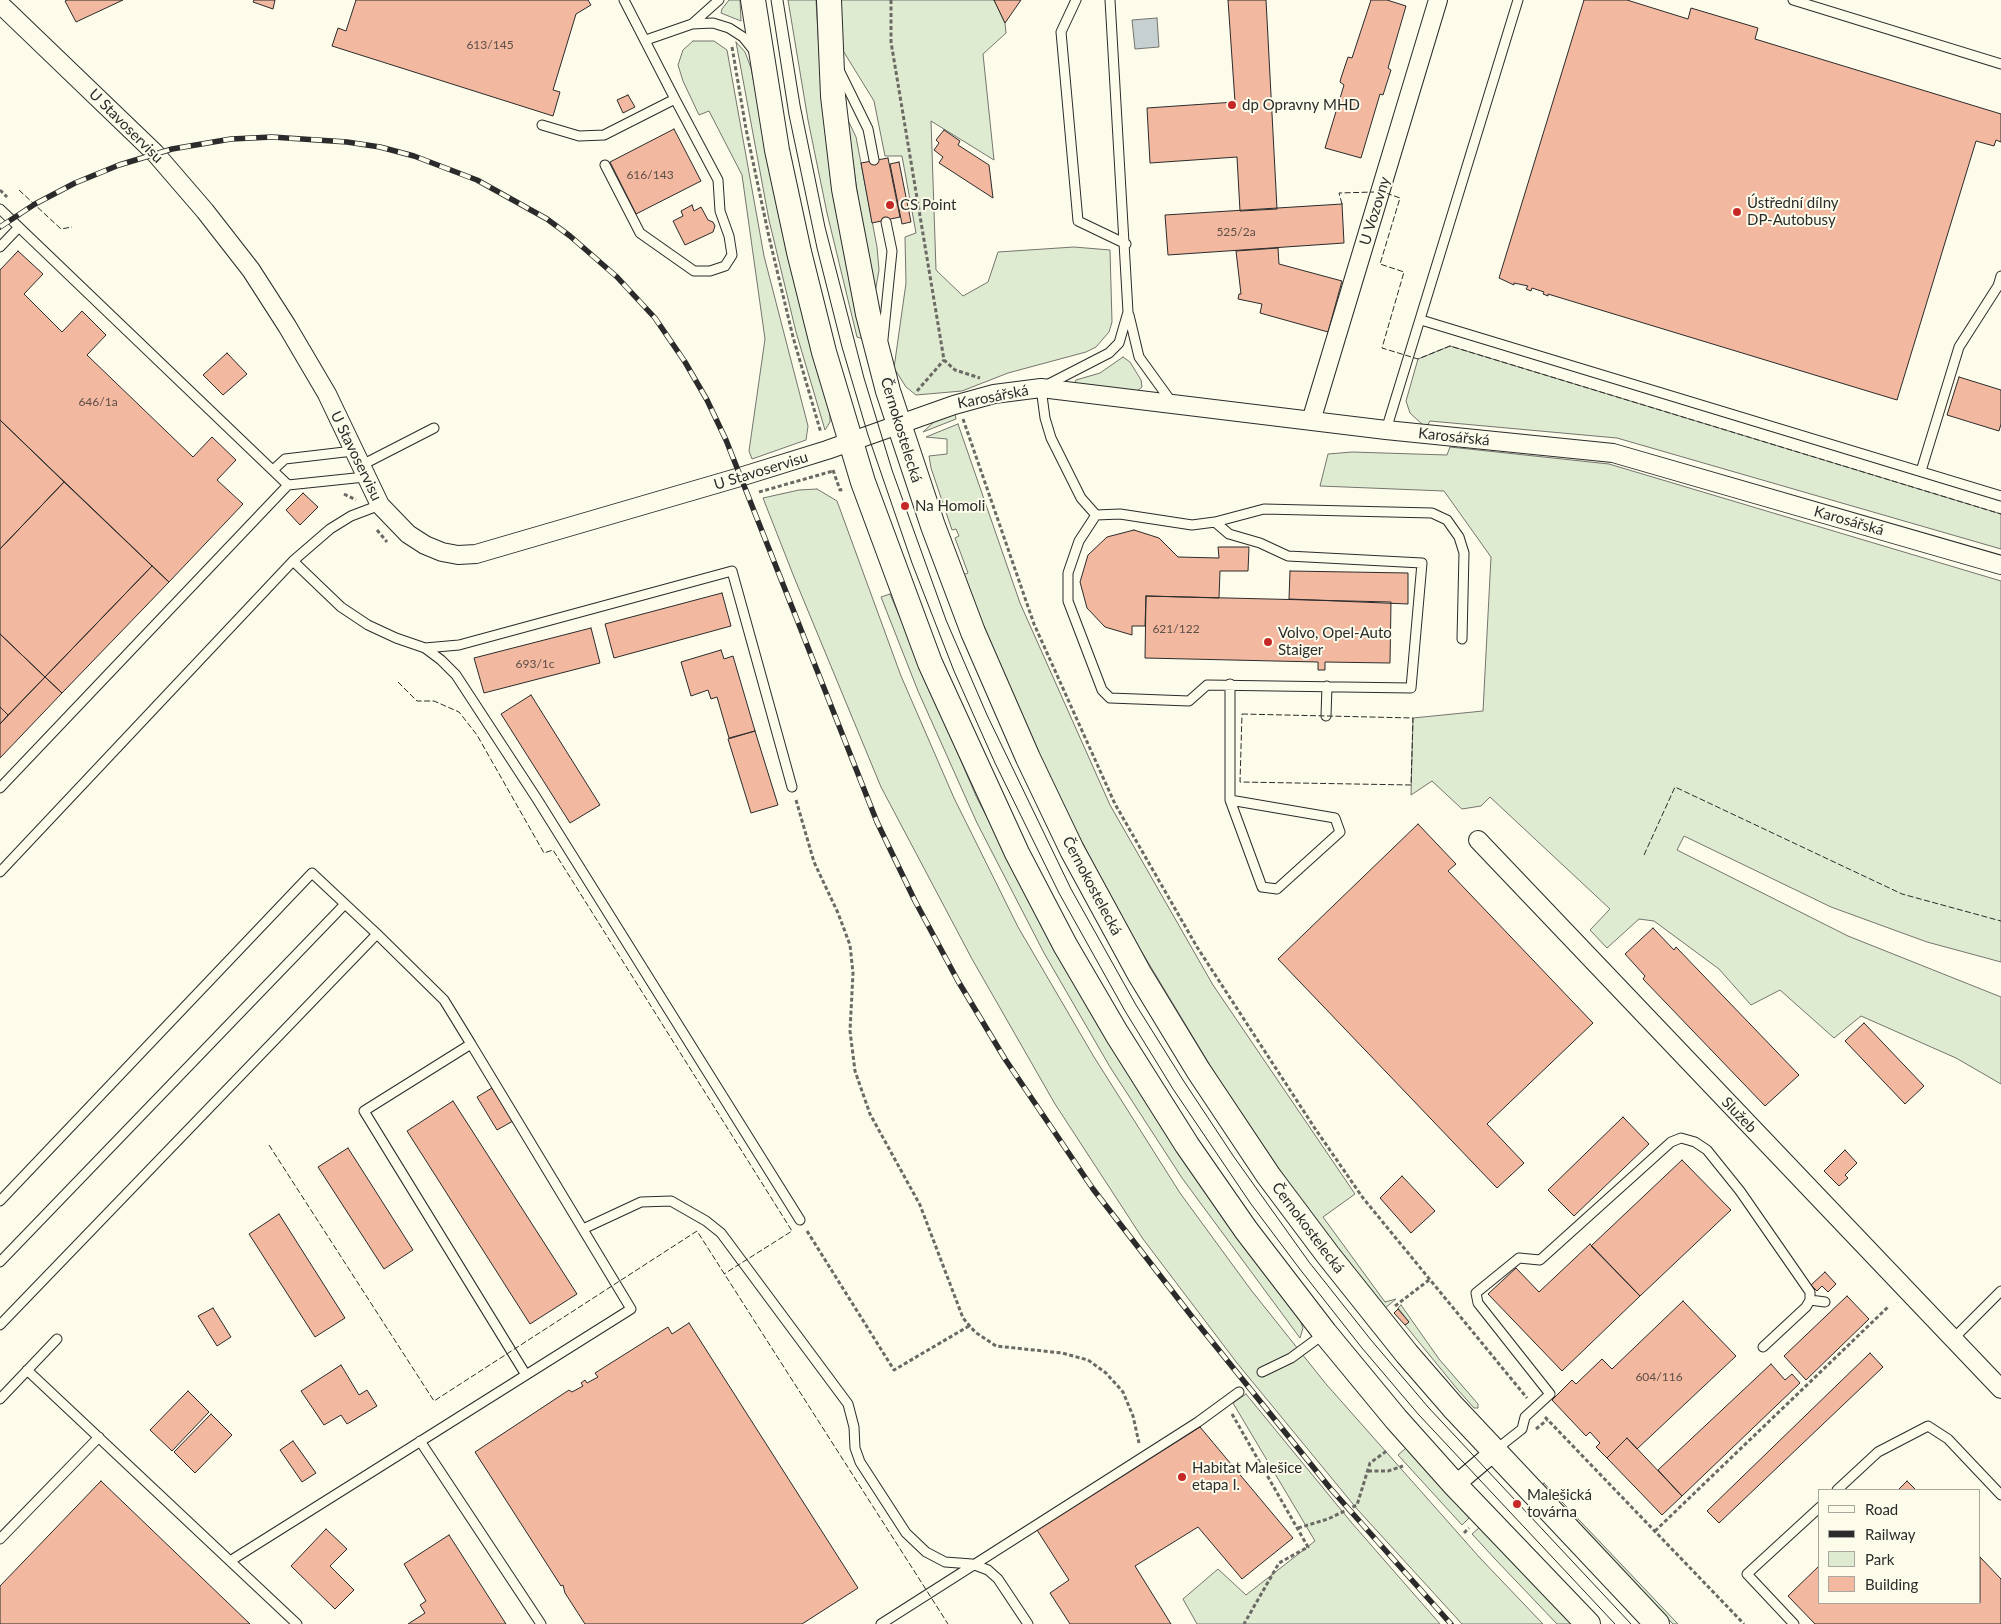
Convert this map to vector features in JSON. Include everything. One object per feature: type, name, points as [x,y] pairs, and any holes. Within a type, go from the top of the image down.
[{"type":"main road","points":[[752,0],[777,150],[799,252],[824,352],[863,482],[903,594],[944,696],[994,808],[1049,915],[1112,1027],[1187,1145],[1251,1236],[1325,1333],[1455,1485],[1588,1624]]},
{"type":"main road","name":"Černokostelecká","points":[[829,0],[829,50],[838,146],[850,228],[881,365],[946,562],[998,692],[1072,850],[1139,973],[1220,1104],[1295,1212],[1407,1354],[1494,1452],[1658,1624]]},
{"type":"street","name":"U Vozovny","points":[[1311,421],[1438,0]]},
{"type":"street","name":"U Stavoservisu","points":[[0,4],[155,153],[206,211],[251,270],[288,326],[326,394],[380,505],[408,534],[425,545],[458,555],[476,554],[740,478],[851,442],[899,424]]},
{"type":"street","name":"Karosářská","points":[[899,424],[954,405],[994,394],[1041,388],[1386,430],[1613,453],[2001,564]]},
{"type":"street","name":"Služeb","points":[[1478,840],[2001,1389]]},
{"type":"street","points":[[1455,1485],[1494,1452]]},
{"type":"lane","points":[[605,165],[640,233],[694,271],[710,271],[725,266],[732,255],[729,236],[720,211],[718,180],[624,0]]},
{"type":"lane","points":[[692,24],[719,0]]},
{"type":"lane","points":[[1076,0],[1061,32],[1078,221],[1126,244]]},
{"type":"lane","points":[[1110,0],[1126,244],[1128,312],[1139,357],[1174,404]]},
{"type":"lane","points":[[1386,430],[1518,0]]},
{"type":"lane","points":[[1794,0],[2001,64]]},
{"type":"lane","points":[[646,40],[692,24],[713,23],[729,28],[751,46],[762,66]]},
{"type":"lane","points":[[829,50],[868,128],[874,160]]},
{"type":"lane","points":[[542,125],[579,136],[604,135],[675,99]]},
{"type":"lane","points":[[0,209],[288,485]]},
{"type":"lane","points":[[881,365],[892,251],[886,222]]},
{"type":"lane","points":[[0,247],[19,228]]},
{"type":"lane","points":[[1921,472],[1959,347],[1998,286],[2001,276]]},
{"type":"lane","points":[[1096,515],[1081,498],[1051,438],[1045,418],[1041,388],[1110,353],[1119,343],[1128,312]]},
{"type":"lane","points":[[1421,320],[2001,496]]},
{"type":"lane","points":[[0,788],[288,485],[359,465],[434,428]]},
{"type":"lane","points":[[273,470],[285,458],[359,465]]},
{"type":"lane","points":[[0,872],[293,561],[330,529],[352,516],[380,505]]},
{"type":"lane","points":[[1096,515],[1120,514],[1192,525],[1215,522],[1264,509],[1432,513],[1447,520],[1459,537],[1464,553],[1462,639]]},
{"type":"lane","points":[[1096,515],[1080,541],[1068,573],[1068,601],[1102,690],[1110,698],[1190,701],[1207,685],[1230,684],[1411,688],[1422,563],[1288,556],[1260,543],[1229,534],[1215,522]]},
{"type":"lane","points":[[293,561],[341,607],[368,625],[396,638],[425,648],[441,660],[468,691],[800,1220]]},
{"type":"lane","points":[[425,648],[459,645],[732,572],[792,787]]},
{"type":"lane","points":[[1230,684],[1230,800],[1262,887],[1277,888],[1340,832],[1335,818],[1230,800]]},
{"type":"lane","points":[[1326,716],[1327,686]]},
{"type":"lane","points":[[0,1200],[312,873],[444,1000],[631,1309],[230,1561]]},
{"type":"lane","points":[[0,1262],[345,904]]},
{"type":"lane","points":[[0,1325],[376,934]]},
{"type":"lane","points":[[471,1044],[364,1110],[526,1375]]},
{"type":"lane","points":[[1494,1452],[1522,1429],[1525,1417],[1550,1394],[1478,1303],[1476,1293],[1519,1258],[1540,1260],[1671,1142],[1681,1138],[1696,1142],[1707,1150],[1740,1190],[1810,1292],[1810,1300],[1806,1307],[1764,1347]]},
{"type":"lane","points":[[583,1229],[641,1202],[671,1201],[706,1221],[722,1233],[848,1404],[854,1427],[855,1448],[860,1462],[906,1533],[926,1552],[944,1562],[972,1564],[988,1570],[998,1579],[1028,1624]]},
{"type":"lane","points":[[1953,1339],[2001,1291]]},
{"type":"lane","points":[[1810,1300],[1825,1302]]},
{"type":"lane","points":[[1262,1372],[1291,1358],[1325,1333]]},
{"type":"lane","points":[[0,1399],[57,1339]]},
{"type":"lane","points":[[27,1370],[296,1624]]},
{"type":"lane","points":[[881,1624],[929,1595],[972,1564],[1146,1456],[1238,1392]]},
{"type":"lane","points":[[1838,1489],[1878,1452],[1928,1426],[1948,1439],[2001,1496]]},
{"type":"lane","points":[[0,1539],[99,1437]]},
{"type":"lane","points":[[420,1441],[541,1624]]},
{"type":"lane","points":[[1794,1624],[1747,1574],[1818,1509]]},
{"type":"path","points":[[891,0],[891,42],[944,360],[954,370],[982,378]]},
{"type":"path","points":[[732,44],[767,227],[793,337],[821,433]]},
{"type":"path","points":[[917,392],[944,360]]},
{"type":"path","points":[[963,419],[1034,624],[1115,804],[1197,947],[1314,1127],[1363,1198],[1429,1280],[1535,1408],[1744,1624]]},
{"type":"path","points":[[833,469],[840,490]]},
{"type":"path","points":[[792,787],[814,862],[838,913],[850,945],[853,973],[850,1031],[855,1071],[870,1114],[920,1205],[962,1318],[975,1332],[996,1346],[1062,1353],[1088,1360],[1106,1373],[1123,1392],[1133,1416],[1138,1442],[1146,1456]]},
{"type":"path","points":[[800,1220],[894,1370],[969,1326]]},
{"type":"path","points":[[1390,1310],[1429,1280]]},
{"type":"path","points":[[1655,1531],[1888,1307]]},
{"type":"path","points":[[1225,1402],[1308,1546],[1278,1564],[1244,1624]]},
{"type":"path","points":[[1535,1431],[1547,1420]]},
{"type":"path","points":[[1298,1528],[1328,1519],[1357,1505],[1374,1458],[1388,1450]]},
{"type":"path","points":[[1368,1471],[1388,1471],[1403,1466]]},
{"type":"green space","points":[[729,0],[740,0],[741,21],[721,13]]},
{"type":"green space","points":[[788,0],[816,0],[822,101],[831,180],[863,339],[857,337],[827,213],[808,120]]},
{"type":"green space","points":[[841,0],[994,0],[1005,23],[1006,33],[983,54],[994,160],[931,121],[936,270],[963,296],[988,282],[998,252],[1074,247],[1110,250],[1112,322],[1109,332],[1096,347],[1086,352],[1008,373],[962,391],[916,395],[906,387],[894,368],[906,283],[905,237],[916,233],[902,156],[885,156],[874,101],[842,49]]},
{"type":"green space","points":[[693,41],[714,41],[727,50],[764,256],[808,426],[806,440],[752,459],[749,451],[765,339],[742,175],[709,111],[699,115],[683,81],[678,65],[683,50]]},
{"type":"green space","points":[[736,42],[745,52],[751,68],[792,274],[830,412],[830,422],[825,430],[796,332],[769,220]]},
{"type":"green space","points":[[847,118],[856,137],[877,247],[879,270],[875,293],[861,221]]},
{"type":"green space","points":[[1450,346],[2001,514],[2001,549],[1617,438],[1430,421],[1427,426],[1423,425],[1410,413],[1406,401],[1418,359]]},
{"type":"green space","points":[[1123,357],[1130,362],[1141,380],[1142,387],[1137,391],[1074,385],[1076,380],[1100,373]]},
{"type":"green space","points":[[955,414],[956,419],[923,432],[935,421]]},
{"type":"green space","points":[[958,424],[1020,603],[1110,805],[1213,985],[1355,1194],[1323,1217],[1385,1302],[1396,1299],[1384,1309],[1294,1191],[1214,1072],[1125,924],[1050,781],[1014,702],[963,575],[968,573],[955,538],[959,536],[956,529],[952,530],[931,468],[929,456],[947,454],[947,439],[926,437]]},
{"type":"green space","points":[[1450,447],[1609,464],[2001,581],[2001,962],[1927,942],[1831,907],[1684,836],[1677,850],[1848,936],[2001,997],[2001,1084],[1956,1058],[1861,1016],[1834,1038],[1780,990],[1751,1005],[1719,969],[1654,921],[1639,919],[1607,948],[1590,930],[1610,909],[1490,797],[1481,806],[1462,809],[1432,781],[1411,795],[1413,718],[1483,711],[1491,557],[1444,491],[1320,486],[1328,454],[1352,452],[1447,455]]},
{"type":"green space","points":[[817,489],[837,501],[901,676],[954,798],[1018,927],[1094,1057],[1180,1193],[1251,1290],[1326,1384],[1480,1558],[1543,1624],[1462,1624],[1357,1509],[1237,1363],[1143,1239],[1055,1104],[972,959],[881,787],[763,498],[799,490]]},
{"type":"green space","points":[[890,594],[976,796],[1054,948],[1098,1026],[1167,1136],[1242,1244],[1300,1320],[1303,1328],[1300,1338],[1182,1178],[1110,1067],[1044,953],[977,823],[918,691],[881,597]]},
{"type":"green space","points":[[1401,1305],[1439,1359],[1478,1404],[1478,1408],[1474,1408],[1458,1390],[1405,1325],[1409,1322],[1398,1308]]},
{"type":"green space","points":[[1246,1394],[1351,1522],[1440,1624],[1197,1624],[1183,1599],[1218,1569],[1246,1595],[1315,1541],[1233,1403]]},
{"type":"green space","points":[[1406,1448],[1470,1517],[1462,1525],[1398,1455]]},
{"type":"green space","points":[[1544,1483],[1678,1624],[1673,1624],[1541,1486]]},
{"type":"green space","points":[[1480,1527],[1572,1624],[1557,1624],[1496,1560],[1472,1534]]},
{"type":"shaded area","points":[[1157,18],[1159,47],[1135,49],[1132,20]]},
{"type":"building","points":[[123,0],[76,22],[65,1]]},
{"type":"building","points":[[254,0],[275,0],[273,9],[253,2]]},
{"type":"building","points":[[356,0],[588,0],[591,5],[576,14],[553,90],[560,92],[553,116],[332,46],[338,28],[346,31]]},
{"type":"building","points":[[994,0],[1021,0],[1005,23]]},
{"type":"building","name":"dp Opravny MHD","points":[[1228,0],[1266,0],[1277,209],[1240,211],[1237,157],[1150,163],[1147,108],[1235,102]]},
{"type":"building","points":[[1371,0],[1387,0],[1406,6],[1388,68],[1391,70],[1383,95],[1380,94],[1361,158],[1325,148],[1344,85],[1340,82],[1341,78],[1348,57],[1352,58]]},
{"type":"building","name":"Ústřední dílny DP-Autobusy","points":[[1584,0],[1627,0],[1688,19],[1691,8],[1758,28],[1755,39],[2001,114],[2001,142],[1996,140],[1994,146],[1976,141],[1897,400],[1548,294],[1548,296],[1543,294],[1544,292],[1532,288],[1531,291],[1526,289],[1528,286],[1514,283],[1514,285],[1499,278]]},
{"type":"building","points":[[628,95],[635,107],[623,113],[617,100]]},
{"type":"building","points":[[674,129],[701,181],[636,214],[610,162]]},
{"type":"building","points":[[944,130],[960,141],[958,145],[989,165],[993,198],[939,163],[943,157],[934,150],[939,143],[936,140]]},
{"type":"building","points":[[888,158],[900,217],[872,223],[861,163]]},
{"type":"building","points":[[899,162],[911,222],[902,224],[890,164]]},
{"type":"building","points":[[1342,204],[1344,243],[1168,255],[1165,215]]},
{"type":"building","points":[[692,205],[694,211],[701,207],[708,220],[713,222],[715,226],[713,232],[685,245],[673,221],[683,216],[681,211]]},
{"type":"building","points":[[1278,248],[1279,264],[1342,281],[1328,332],[1260,313],[1262,304],[1238,299],[1239,294],[1241,294],[1236,251]]},
{"type":"building","points":[[18,251],[43,274],[24,294],[62,332],[82,311],[106,335],[87,355],[193,457],[212,437],[236,460],[217,480],[243,504],[169,582],[0,420],[0,270]]},
{"type":"building","points":[[227,353],[247,374],[223,395],[203,375]]},
{"type":"building","points":[[1959,377],[2001,390],[2001,424],[1999,431],[1947,415]]},
{"type":"building","points":[[0,420],[64,482],[0,549]]},
{"type":"building","points":[[64,482],[152,566],[45,677],[0,634],[0,549]]},
{"type":"building","points":[[303,493],[318,507],[300,525],[286,510]]},
{"type":"building","points":[[1134,530],[1159,538],[1178,557],[1219,558],[1218,547],[1249,547],[1248,571],[1220,571],[1219,598],[1146,596],[1145,626],[1132,626],[1132,635],[1105,627],[1087,608],[1080,582],[1088,555],[1107,537]]},
{"type":"building","points":[[152,566],[169,582],[62,693],[45,677]]},
{"type":"building","points":[[1290,571],[1408,573],[1408,604],[1289,599]]},
{"type":"building","points":[[722,593],[731,626],[614,658],[605,624]]},
{"type":"building","name":"Volvo, Opel-Auto Staiger","points":[[1146,596],[1391,602],[1390,663],[1325,662],[1325,670],[1318,670],[1318,662],[1145,658]]},
{"type":"building","points":[[591,628],[600,663],[484,693],[474,658]]},
{"type":"building","points":[[0,634],[45,677],[8,715],[0,707]]},
{"type":"building","points":[[721,650],[724,659],[733,656],[755,731],[729,738],[717,697],[711,699],[708,690],[691,696],[681,662]]},
{"type":"building","points":[[45,677],[62,693],[0,758],[0,724]]},
{"type":"building","points":[[531,695],[600,805],[570,823],[501,714]]},
{"type":"building","points":[[0,707],[8,715],[0,724]]},
{"type":"building","points":[[755,731],[778,805],[751,813],[728,739]]},
{"type":"building","points":[[1418,824],[1456,864],[1448,871],[1593,1023],[1487,1124],[1524,1163],[1497,1188],[1278,959]]},
{"type":"building","points":[[1653,928],[1674,950],[1676,947],[1799,1075],[1765,1106],[1643,979],[1645,976],[1625,954]]},
{"type":"building","points":[[1864,1023],[1924,1086],[1905,1104],[1845,1041]]},
{"type":"building","points":[[492,1088],[513,1121],[497,1130],[477,1097]]},
{"type":"building","points":[[453,1101],[577,1294],[530,1324],[407,1131]]},
{"type":"building","points":[[1623,1117],[1649,1144],[1574,1216],[1548,1190]]},
{"type":"building","points":[[348,1148],[413,1250],[384,1269],[318,1167]]},
{"type":"building","points":[[1845,1150],[1857,1163],[1845,1175],[1848,1178],[1839,1186],[1824,1171]]},
{"type":"building","points":[[1682,1160],[1731,1210],[1640,1296],[1591,1246]]},
{"type":"building","points":[[1402,1176],[1435,1211],[1411,1233],[1380,1198]]},
{"type":"building","points":[[279,1214],[345,1318],[315,1337],[249,1234]]},
{"type":"building","points":[[1590,1244],[1640,1296],[1562,1371],[1488,1294],[1516,1268],[1539,1292]]},
{"type":"building","points":[[1825,1272],[1836,1284],[1828,1292],[1822,1286],[1817,1291],[1811,1285]]},
{"type":"building","points":[[1847,1296],[1869,1319],[1806,1380],[1784,1356]]},
{"type":"building","points":[[1683,1301],[1736,1356],[1637,1449],[1627,1438],[1607,1458],[1596,1447],[1600,1443],[1590,1432],[1586,1436],[1552,1400],[1572,1380],[1576,1384],[1602,1359],[1612,1369]]},
{"type":"building","points":[[213,1308],[231,1337],[217,1346],[198,1316]]},
{"type":"building","points":[[1398,1309],[1409,1322],[1405,1325],[1394,1313]]},
{"type":"building","points":[[689,1323],[858,1588],[802,1624],[585,1624],[565,1593],[563,1585],[561,1586],[475,1452],[569,1390],[572,1392],[583,1386],[581,1383],[585,1380],[587,1383],[598,1377],[595,1373],[668,1327],[672,1334]]},
{"type":"building","points":[[1870,1353],[1883,1367],[1719,1523],[1707,1511]]},
{"type":"building","points":[[1771,1364],[1785,1380],[1792,1374],[1800,1383],[1682,1496],[1658,1470]]},
{"type":"building","points":[[341,1365],[359,1395],[367,1390],[377,1406],[347,1424],[341,1415],[324,1425],[301,1391]]},
{"type":"building","points":[[188,1391],[209,1412],[172,1451],[150,1430]]},
{"type":"building","points":[[211,1414],[232,1435],[195,1473],[174,1452]]},
{"type":"building","name":"Habitat Malešice etapa I.","points":[[1200,1427],[1293,1538],[1242,1579],[1198,1527],[1135,1566],[1171,1624],[1070,1624],[1050,1593],[1069,1580],[1037,1530]]},
{"type":"building","points":[[1627,1438],[1682,1496],[1662,1515],[1607,1458]]},
{"type":"building","points":[[293,1441],[316,1473],[302,1482],[280,1450]]},
{"type":"building","points":[[101,1481],[250,1624],[0,1624],[0,1586]]},
{"type":"building","points":[[1907,1481],[1915,1489],[1899,1489]]},
{"type":"building","points":[[326,1529],[347,1549],[330,1566],[354,1590],[335,1609],[291,1566]]},
{"type":"building","points":[[449,1535],[506,1624],[408,1624],[425,1613],[420,1605],[426,1601],[404,1564]]},
{"type":"building","points":[[1981,1558],[2001,1579],[2001,1624],[1815,1624],[1788,1596],[1818,1567],[1818,1604],[1981,1604]]},
{"type":"tram line","points":[[771,0],[789,115],[817,248],[842,347],[868,435],[912,563],[954,671],[995,763],[1059,893],[1125,1011],[1173,1089],[1251,1204],[1299,1268],[1362,1348],[1419,1415],[1615,1624]]},
{"type":"tram line","points":[[783,0],[800,105],[825,227],[864,378],[892,470],[946,620],[987,715],[1071,889],[1136,1005],[1183,1080],[1234,1157],[1309,1262],[1371,1340],[1428,1407],[1631,1624]]},
{"type":"railway","points":[[0,227],[35,204],[75,183],[119,165],[172,149],[231,139],[272,137],[347,142],[380,147],[414,156],[477,180],[547,219],[570,236],[617,277],[655,318],[685,362],[707,400],[726,440],[877,822],[915,901],[958,981],[1005,1059],[1093,1189],[1193,1318],[1330,1488],[1451,1624]]},
{"type":"fence","points":[[19,190],[61,229],[72,227]]},
{"type":"fence","points":[[1342,204],[1339,193],[1374,192]]},
{"type":"fence","points":[[1386,193],[1400,198],[1380,264],[1404,272],[1382,348],[1418,359],[1450,346],[2001,514]]},
{"type":"fence","points":[[398,682],[417,701],[434,701],[459,712],[477,735],[544,853],[553,850],[792,1231],[724,1274]]},
{"type":"fence","points":[[1242,714],[1413,718],[1411,785],[1240,782],[1242,714]]},
{"type":"fence","points":[[1644,855],[1675,787],[1902,894],[2001,921]]},
{"type":"fence","points":[[269,1145],[434,1401],[697,1231],[948,1624]]},
{"type":"place","name":"dp Opravny MHD","points":[[1232,105]]},
{"type":"place","name":"CS Point","points":[[890,205]]},
{"type":"place","name":"Ústřední dílny DP-Autobusy","points":[[1737,212]]},
{"type":"place","name":"Na Homoli","points":[[905,506]]},
{"type":"place","name":"Volvo, Opel-Auto Staiger","points":[[1268,642]]},
{"type":"place","name":"Habitat Malešice etapa I.","points":[[1182,1477]]},
{"type":"place","name":"Malešická továrna","points":[[1517,1504]]}]
